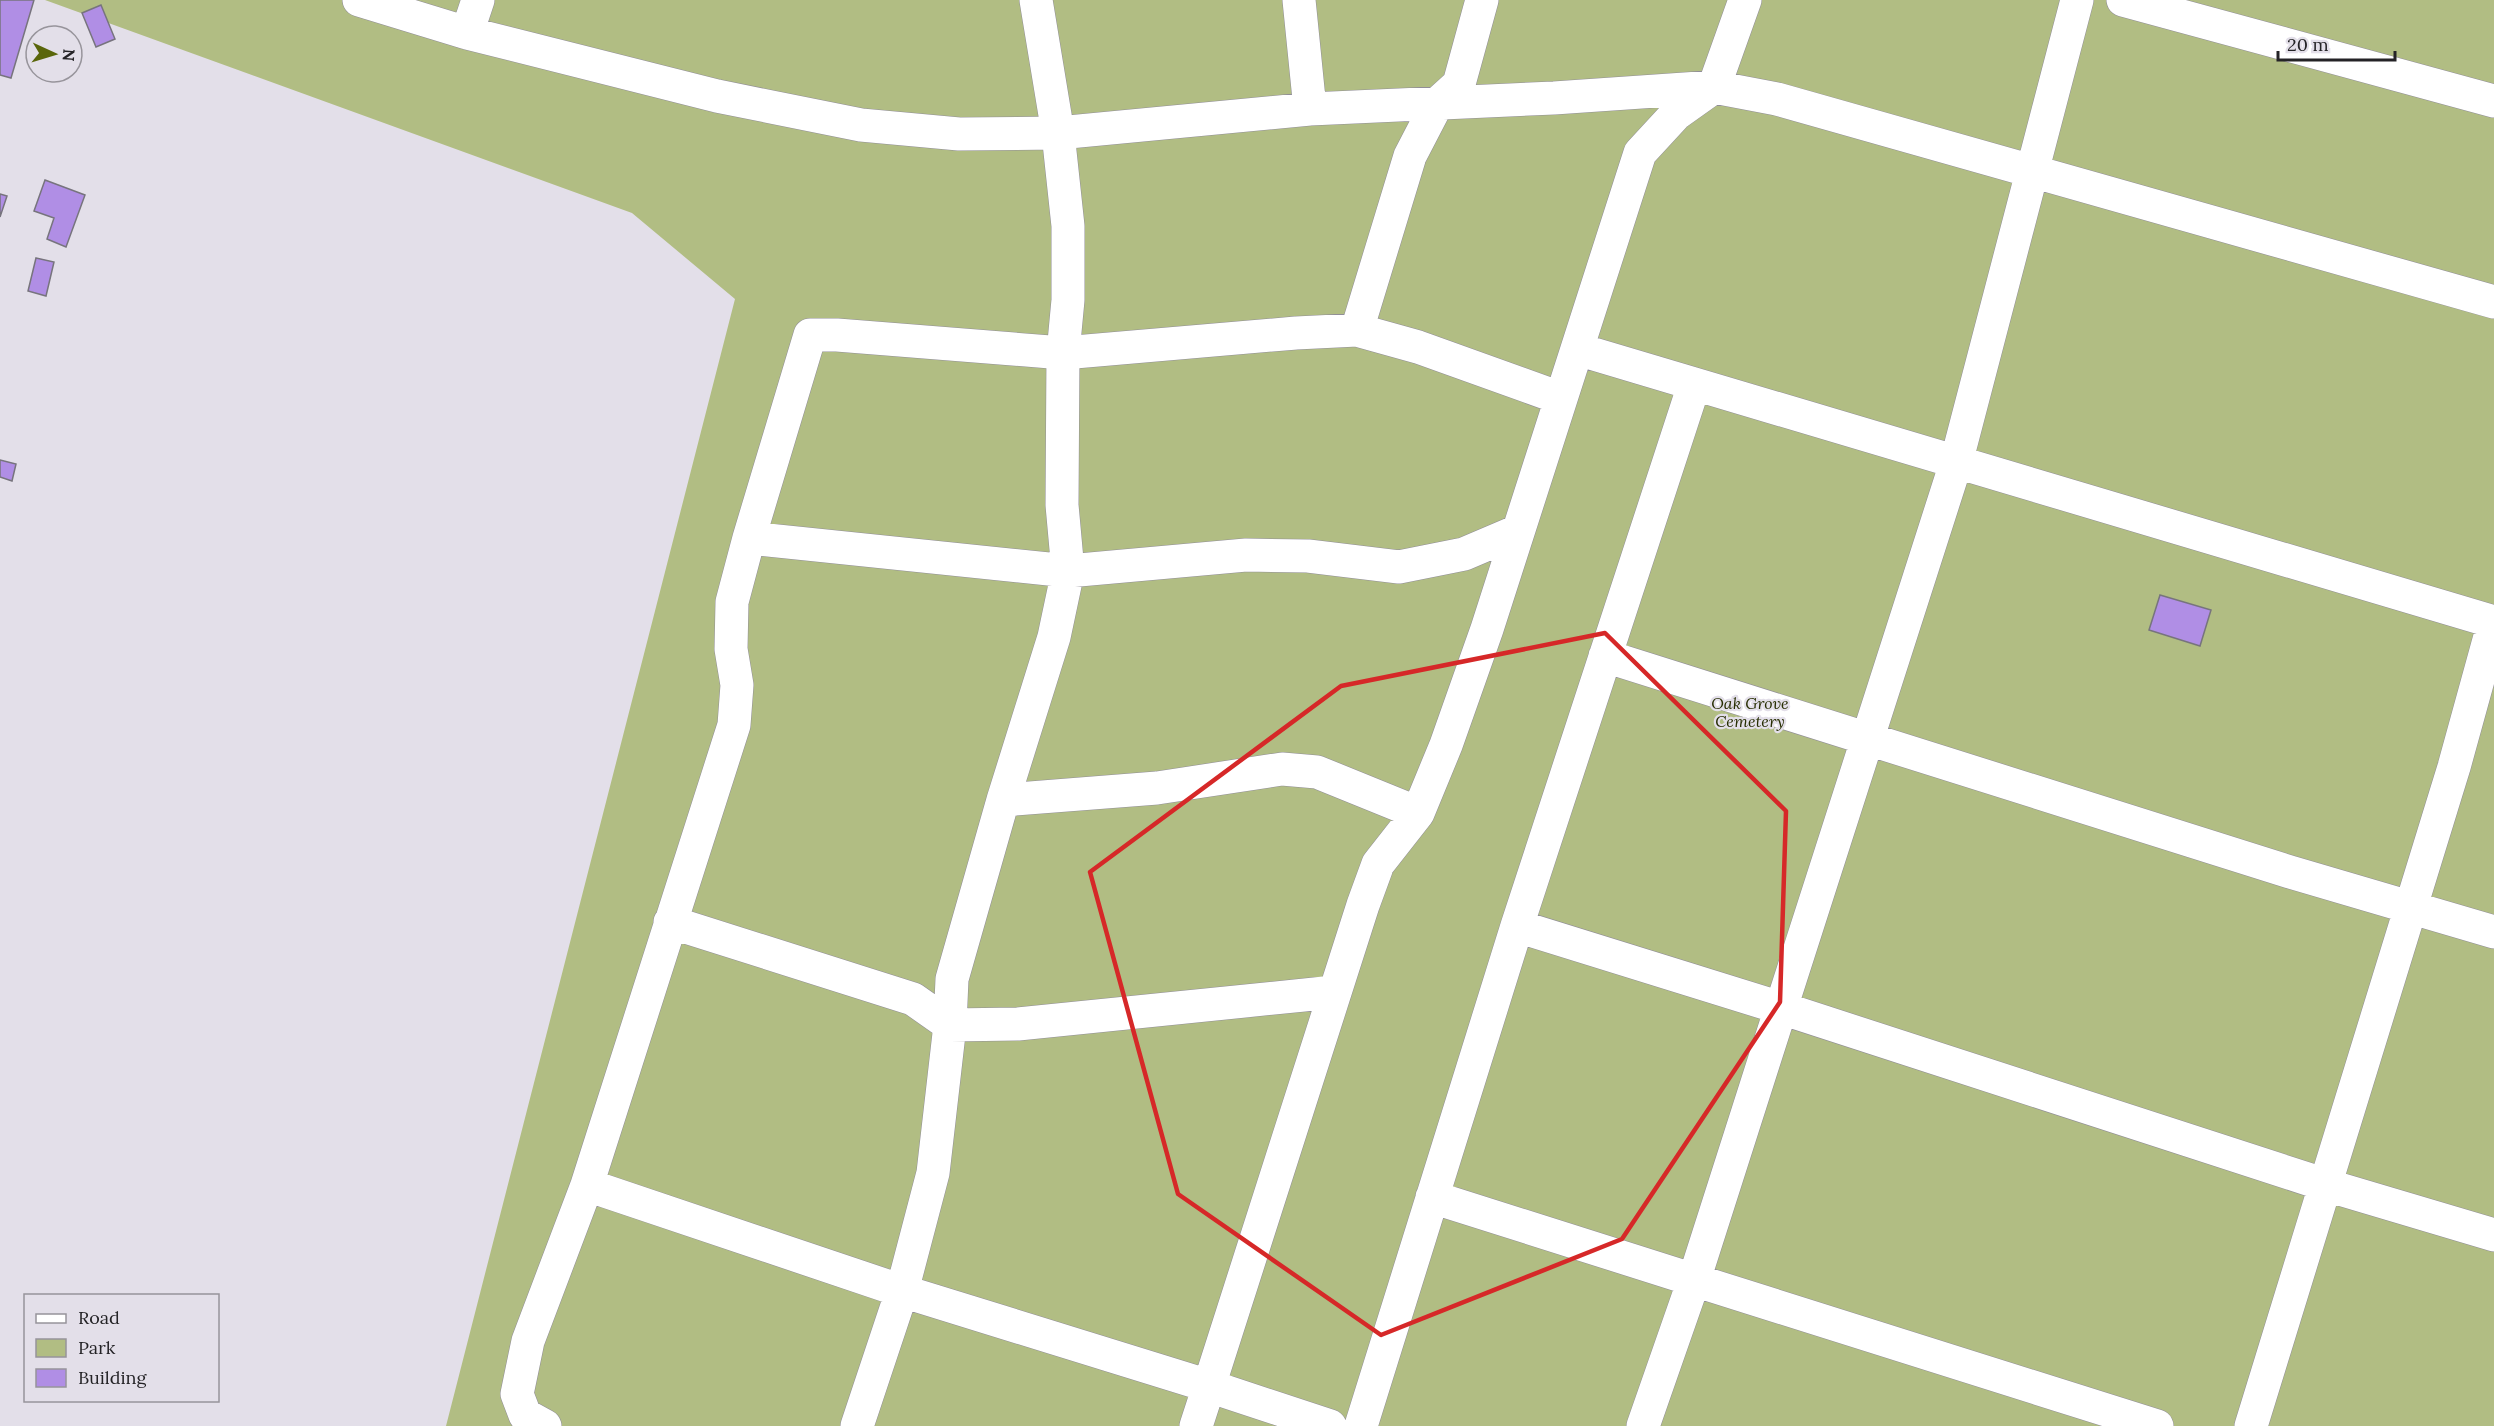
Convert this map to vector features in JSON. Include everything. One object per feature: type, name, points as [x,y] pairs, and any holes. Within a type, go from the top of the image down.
[{"type":"lane","points":[[358,0],[467,33],[717,96],[861,125],[959,134],[1058,134],[1310,109],[1437,104],[1714,87],[1777,99],[2494,302]]},
{"type":"lane","points":[[467,33],[478,0]]},
{"type":"lane","points":[[857,1426],[902,1291],[933,1173],[950,1024],[952,979],[1003,800],[1054,637],[1068,572],[1062,505],[1063,353],[1068,300],[1068,226],[1058,134],[1036,0]]},
{"type":"lane","points":[[1299,0],[1310,109]]},
{"type":"lane","points":[[1357,330],[1410,156],[1437,104],[1459,84],[1482,0]]},
{"type":"lane","points":[[1196,1426],[1378,864],[1418,813],[1446,745],[1640,153],[1676,114],[1714,87],[1745,0]]},
{"type":"lane","points":[[1643,1426],[1694,1280],[1956,463],[2077,0]]},
{"type":"lane","points":[[2124,0],[2494,101]]},
{"type":"lane","points":[[545,1426],[525,1415],[517,1394],[528,1341],[587,1185],[734,725],[737,685],[730,649],[732,602],[810,335],[837,335],[1063,353],[1357,330],[1418,347],[1560,398]]},
{"type":"lane","points":[[1577,349],[2494,622],[2454,767],[2251,1426]]},
{"type":"lane","points":[[1361,1426],[1517,926],[1694,385]]},
{"type":"lane","points":[[749,538],[1068,572],[1246,555],[1308,556],[1399,567],[1464,554],[1518,531]]},
{"type":"lane","points":[[1605,656],[2290,872],[2494,932]]},
{"type":"lane","points":[[1003,800],[1157,788],[1281,769],[1317,772],[1418,813]]},
{"type":"lane","points":[[670,922],[913,999],[950,1024],[1018,1024],[1335,992]]},
{"type":"lane","points":[[1517,926],[1781,1008],[2326,1185],[2494,1235]]},
{"type":"lane","points":[[587,1185],[902,1291],[1330,1426]]},
{"type":"lane","points":[[1432,1197],[2157,1426]]},
{"type":"highlighted area","points":[[1605,633],[1786,811],[1780,1002],[1622,1239],[1381,1335],[1178,1194],[1090,872],[1341,686]]},
{"type":"green space","name":"Oak Grove Cemetery","points":[[45,0],[2494,0],[2494,1426],[446,1426],[735,299],[632,213]]},
{"type":"building","points":[[0,0],[34,0],[27,24],[24,24],[24,34],[11,78],[0,75]]},
{"type":"building","points":[[101,5],[115,39],[96,47],[82,13]]},
{"type":"building","points":[[45,180],[85,195],[66,247],[47,239],[54,218],[34,211]]},
{"type":"building","points":[[0,194],[7,196],[0,217]]},
{"type":"building","points":[[36,258],[54,262],[46,296],[28,291]]},
{"type":"building","points":[[0,460],[16,464],[12,481],[0,477]]},
{"type":"building","points":[[2160,595],[2211,610],[2200,646],[2149,630]]}]
